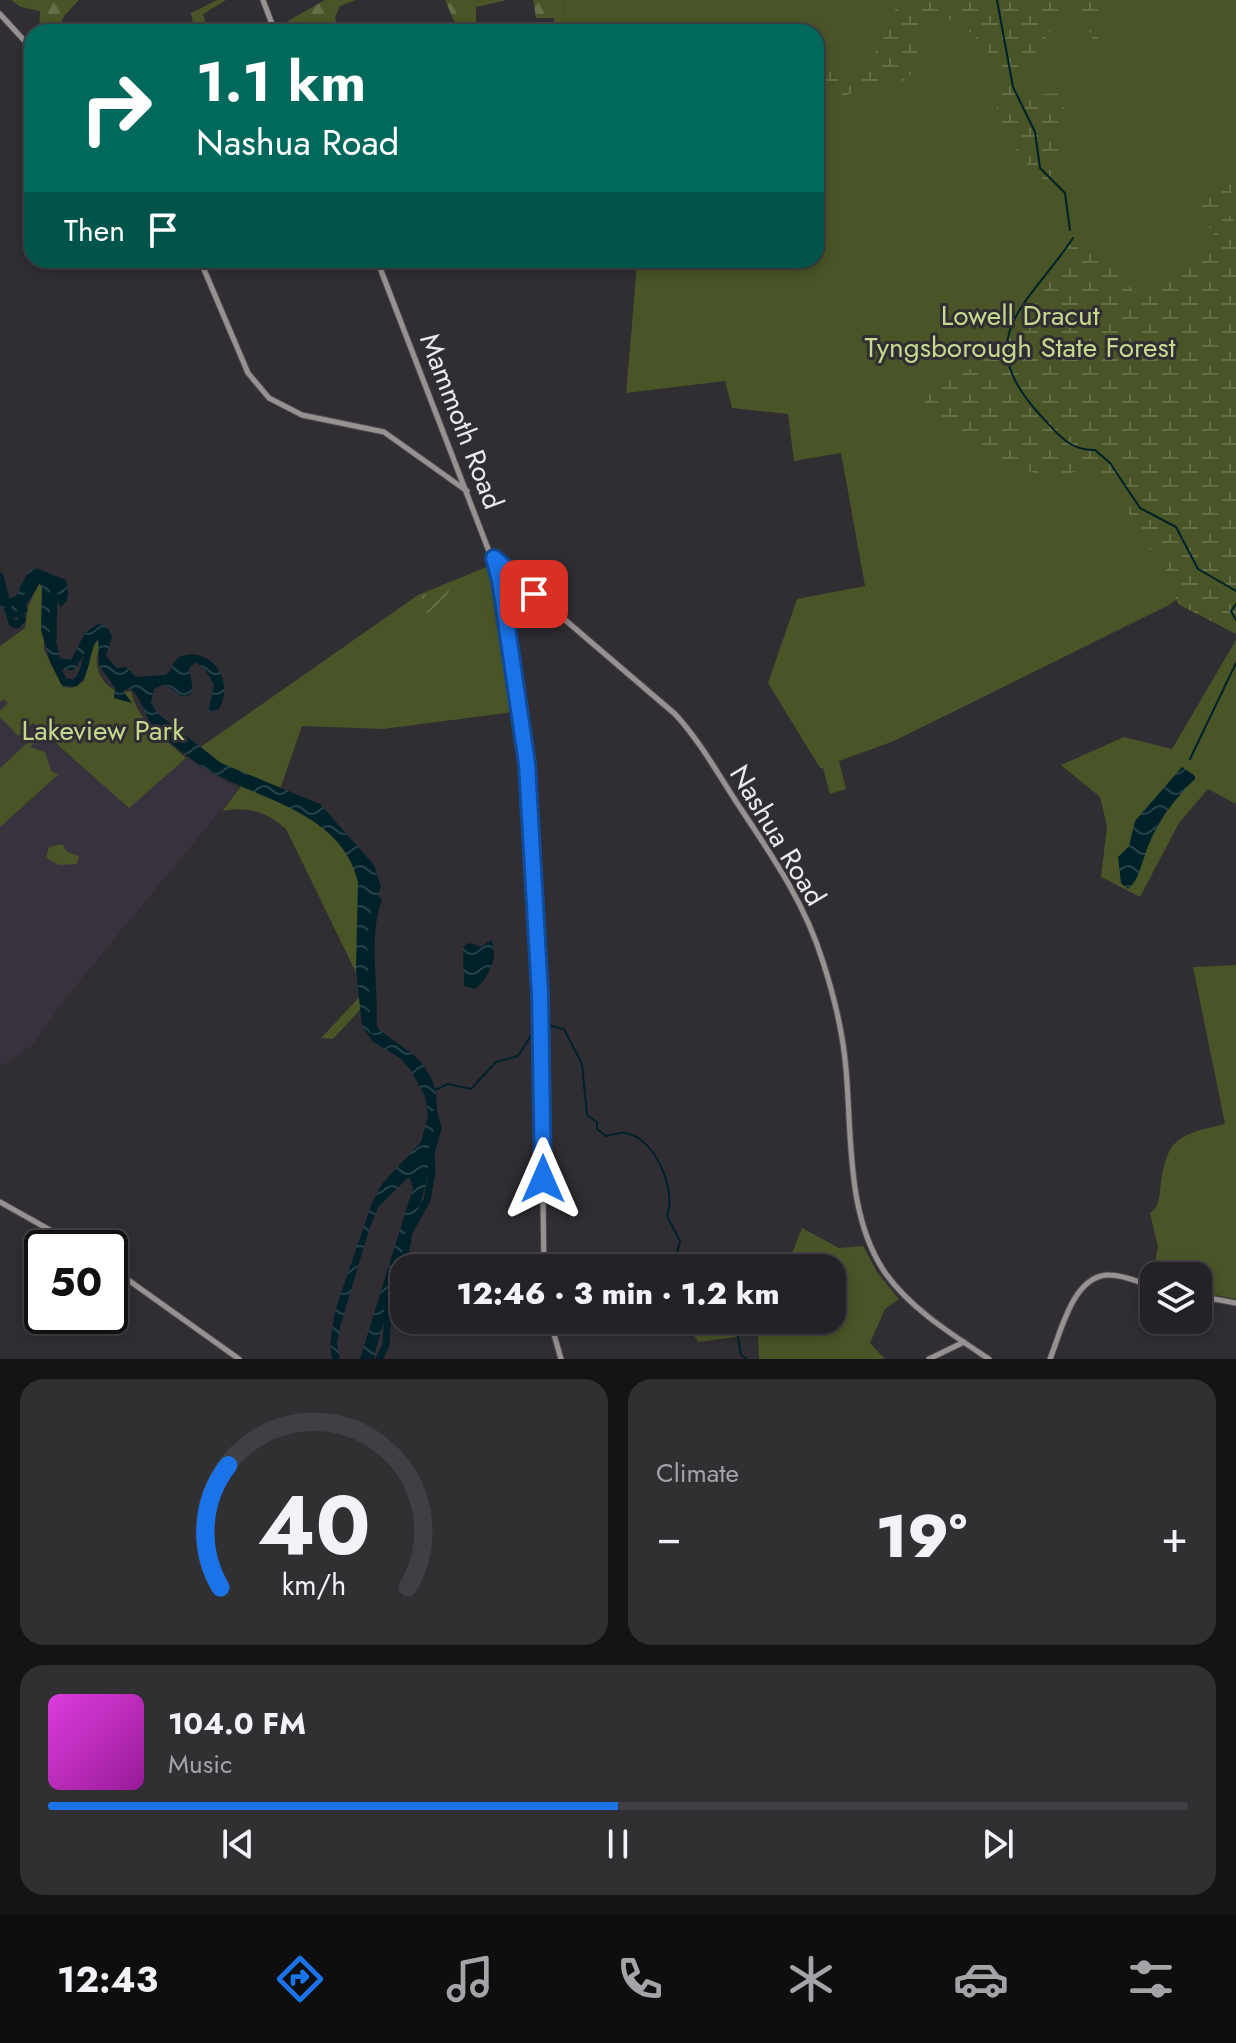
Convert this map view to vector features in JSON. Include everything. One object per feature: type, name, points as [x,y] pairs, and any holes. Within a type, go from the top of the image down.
[{"type":"main road","points":[[263,0],[272,24]]},
{"type":"main road","points":[[0,14],[24,40]]},
{"type":"main road","points":[[204,268],[256,387],[291,411],[384,432],[468,492]]},
{"type":"main road","name":"Mammoth Road","points":[[380,268],[500,580],[527,764],[541,1008],[544,1254]]},
{"type":"main road","points":[[452,480],[459,469]]},
{"type":"main road","name":"Nashua Road","points":[[494,558],[675,714],[696,740],[785,876],[823,962],[844,1048],[858,1207],[869,1243],[886,1274],[908,1298],[989,1359]]},
{"type":"main road","points":[[0,1202],[50,1230]]},
{"type":"main road","points":[[1050,1359],[1076,1299],[1092,1279],[1109,1275],[1140,1283]]},
{"type":"main road","points":[[128,1280],[239,1359]]},
{"type":"main road","points":[[1212,1299],[1236,1303]]},
{"type":"main road","points":[[554,1334],[561,1359]]},
{"type":"main road","points":[[929,1359],[964,1342]]},
{"type":"shaded area","points":[[0,696],[129,807],[186,758],[238,789],[63,1001],[34,1044],[0,1067]]},
{"type":"green space","points":[[11,0],[79,0],[60,24],[39,24],[40,11],[21,7]]},
{"type":"green space","points":[[217,0],[226,0],[203,14],[206,24],[193,24],[191,13]]},
{"type":"green space","points":[[325,0],[356,0],[340,6],[335,17],[336,24],[283,24]]},
{"type":"green space","points":[[445,0],[507,0],[476,7],[476,24],[454,21]]},
{"type":"green space","points":[[533,0],[564,0],[566,24],[554,24],[554,18],[536,18]]},
{"type":"green space","name":"Lowell Dracut Tyngsborough State Forest","points":[[564,0],[1236,0],[1236,588],[1207,570],[1171,604],[894,741],[839,761],[846,789],[830,794],[823,768],[820,768],[768,683],[797,599],[865,586],[841,453],[794,461],[788,414],[732,408],[725,381],[626,393],[637,268],[824,268],[824,24],[566,24]]},
{"type":"green space","points":[[899,0],[1105,0],[1097,49],[1080,8],[1069,3],[1019,78],[1029,95],[1064,93],[1062,153],[1044,187],[995,121],[1002,71],[973,35],[955,22],[932,17],[923,28],[913,72],[898,86],[879,81],[848,95],[824,96],[824,72],[867,67],[886,33]]},
{"type":"green space","points":[[1232,184],[1229,215],[1236,223],[1236,634],[1178,604],[1163,561],[1134,536],[1128,525],[1130,501],[1124,485],[1088,468],[1053,478],[1003,464],[981,450],[975,438],[922,408],[932,387],[976,365],[1012,334],[1041,294],[1062,250],[1090,234],[1136,295],[1148,291],[1184,273],[1204,255],[1215,231],[1192,216],[1208,195]]},
{"type":"green space","points":[[489,566],[495,581],[514,712],[383,729],[302,726],[277,798],[192,753],[418,595]]},
{"type":"green space","name":"Lakeview Park","points":[[45,580],[44,650],[63,687],[72,688],[84,681],[93,645],[99,637],[102,638],[97,665],[106,684],[118,691],[131,691],[146,721],[186,758],[129,808],[33,723],[18,736],[0,717],[0,711],[8,703],[3,699],[0,702],[0,646],[25,628],[28,607],[40,581]]},
{"type":"green space","points":[[447,586],[453,603],[427,613],[421,596]]},
{"type":"green space","points":[[1236,640],[1236,804],[1208,789],[1179,823],[1140,897],[1101,877],[1107,826],[1100,797],[1061,765],[1124,737],[1172,749]]},
{"type":"green space","points":[[34,737],[37,740],[30,747],[45,752],[52,772],[59,774],[0,827],[0,768]]},
{"type":"green space","points":[[242,785],[315,816],[344,842],[372,885],[365,935],[371,998],[333,1039],[321,1038],[365,991],[286,829],[257,812],[222,811]]},
{"type":"green space","points":[[62,844],[67,852],[79,856],[77,864],[59,865],[46,858],[49,847]]},
{"type":"green space","points":[[1236,965],[1236,1299],[1212,1295],[1212,1262],[1155,1262],[1158,1247],[1150,1213],[1158,1204],[1170,1150],[1184,1136],[1225,1124],[1193,967]]},
{"type":"green space","points":[[802,1228],[839,1248],[863,1246],[877,1272],[899,1299],[885,1309],[870,1343],[885,1359],[759,1359],[758,1334],[846,1334],[846,1254],[792,1254]]},
{"type":"green space","points":[[693,1334],[758,1334],[698,1342]]},
{"type":"water","points":[[36,568],[66,580],[66,602],[60,607],[54,591],[49,613],[60,658],[71,660],[85,633],[98,624],[107,626],[112,637],[106,656],[117,668],[126,667],[136,677],[166,675],[182,656],[203,657],[212,662],[218,669],[224,688],[219,709],[208,712],[214,685],[204,668],[195,662],[189,669],[193,690],[190,695],[181,696],[165,684],[154,689],[151,703],[157,713],[221,763],[320,804],[374,865],[381,887],[369,922],[373,1021],[419,1060],[432,1080],[437,1105],[435,1138],[428,1176],[405,1254],[393,1254],[413,1188],[409,1177],[378,1207],[340,1327],[337,1344],[340,1359],[332,1359],[330,1344],[335,1311],[372,1203],[382,1184],[421,1142],[428,1117],[425,1096],[410,1069],[400,1058],[373,1042],[362,1026],[356,970],[358,882],[348,856],[331,836],[311,820],[212,772],[190,758],[152,725],[130,688],[123,691],[132,703],[114,698],[115,688],[99,665],[98,634],[74,670],[55,669],[41,630],[42,588],[38,581],[22,596],[28,610],[22,617],[8,617],[0,604],[0,570],[2,594],[8,599],[16,596],[28,572]]},
{"type":"water","points":[[1182,767],[1195,779],[1159,824],[1137,877],[1128,889],[1121,883],[1118,857],[1129,846],[1135,821]]},
{"type":"water","points":[[491,940],[494,953],[488,973],[475,989],[464,986],[463,947],[469,943],[481,947]]},
{"type":"water","points":[[390,1262],[390,1302],[374,1359],[360,1359]]},
{"type":"waterway","points":[[997,0],[1013,87],[1035,132],[1040,168],[1065,193],[1070,230]]},
{"type":"waterway","points":[[1073,238],[1024,303],[1013,323],[1007,343],[1009,364],[1020,388],[1064,440],[1078,448],[1095,450],[1110,463],[1140,508],[1176,527],[1198,569],[1236,591]]},
{"type":"waterway","points":[[0,576],[12,623],[17,625],[22,620],[20,608],[39,578]]},
{"type":"waterway","points":[[53,640],[54,585]]},
{"type":"waterway","points":[[1236,604],[1231,611],[1236,620]]},
{"type":"waterway","points":[[53,660],[64,682],[75,683],[83,671],[95,637],[101,633]]},
{"type":"waterway","points":[[1190,759],[1236,663]]},
{"type":"waterway","points":[[373,1030],[371,948],[378,900]]},
{"type":"waterway","points":[[547,1025],[564,1029],[582,1064],[587,1115],[597,1122],[597,1129],[606,1136],[623,1133],[636,1137],[654,1154],[666,1180],[669,1193],[667,1216],[680,1241],[678,1254]]},
{"type":"waterway","points":[[435,1090],[448,1084],[471,1089],[496,1062],[518,1056],[537,1026]]},
{"type":"waterway","points":[[379,1359],[386,1345],[389,1295],[405,1256],[409,1232],[427,1200],[432,1173],[431,1153],[438,1128],[434,1114]]},
{"type":"waterway","points":[[737,1334],[741,1355],[747,1359]]},
{"type":"route","points":[[534,594],[494,558],[500,580],[527,764],[540,994],[543,1179]]}]
